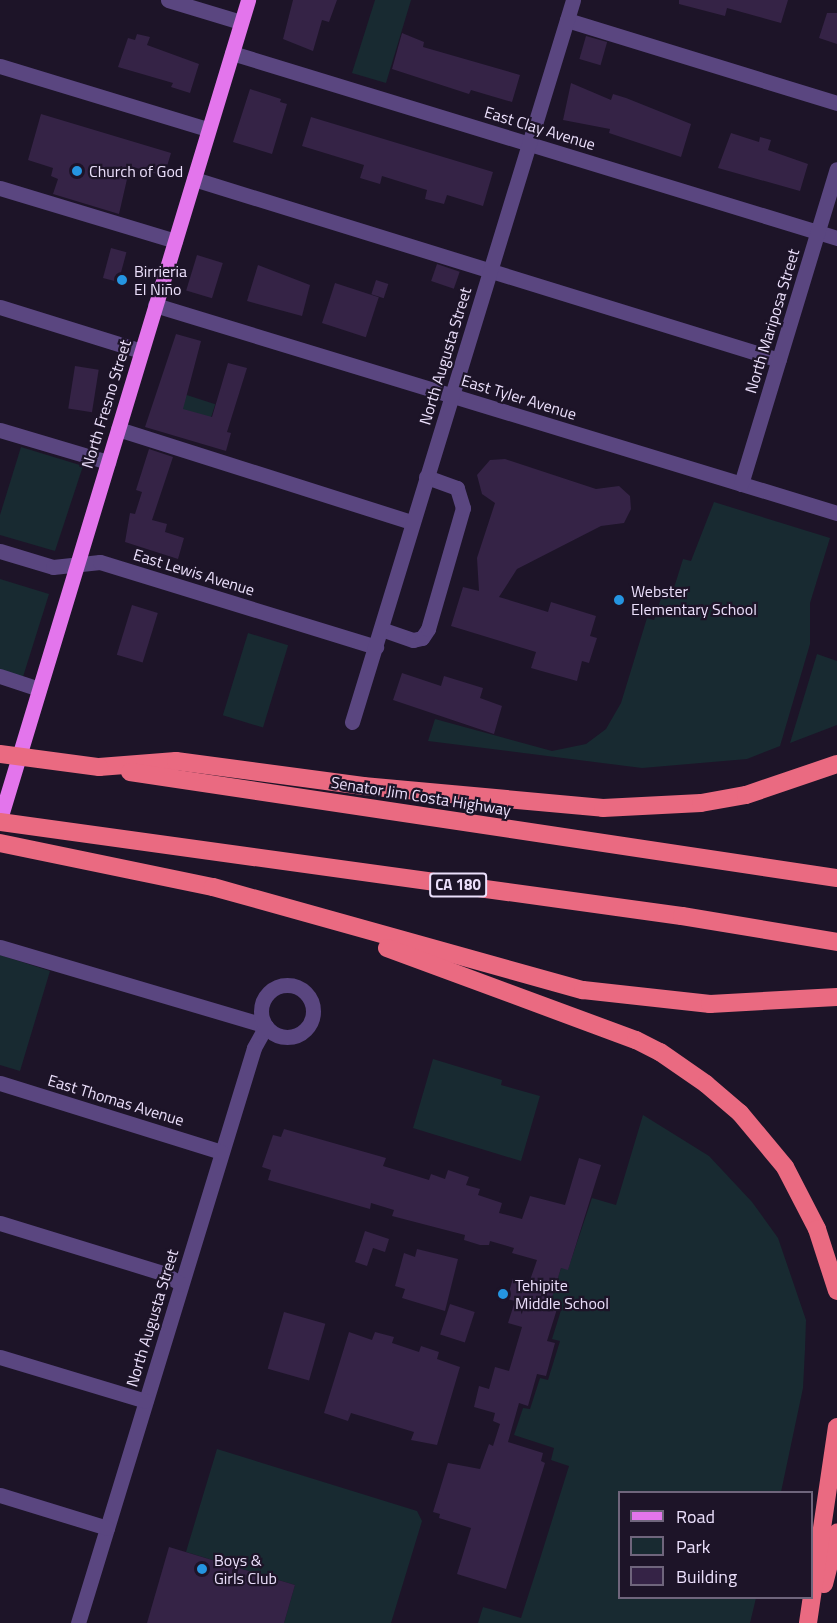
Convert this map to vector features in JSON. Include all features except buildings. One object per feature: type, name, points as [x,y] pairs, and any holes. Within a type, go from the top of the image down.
[{"type":"highway","name":"Senator Jim Costa Highway","points":[[0,754],[837,878]]},
{"type":"highway","points":[[99,767],[176,761],[363,786],[603,808],[701,803],[746,795],[837,764]]},
{"type":"highway","name":"CA 180","points":[[0,820],[682,916],[837,942]]},
{"type":"highway","points":[[0,843],[71,855],[285,907],[583,990],[673,1003],[800,1002],[837,997]]},
{"type":"highway","points":[[793,871],[837,872]]},
{"type":"highway","points":[[285,907],[621,1034],[682,1065],[740,1113],[785,1167],[818,1229],[837,1291]]},
{"type":"highway","points":[[813,1589],[837,1427]]},
{"type":"highway","points":[[814,1623],[837,1533]]},
{"type":"highway","points":[[808,1623],[812,1599]]},
{"type":"main road","name":"North Fresno Street","points":[[0,820],[248,0]]},
{"type":"street","points":[[168,0],[241,22]]},
{"type":"street","name":"North Augusta Street","points":[[352,722],[573,0]]},
{"type":"street","points":[[567,20],[837,103]]},
{"type":"street","name":"East Clay Avenue","points":[[231,53],[837,238]]},
{"type":"street","points":[[0,66],[208,129]]},
{"type":"street","name":"North Mariposa Street","points":[[741,484],[837,169]]},
{"type":"street","points":[[194,179],[779,360]]},
{"type":"street","points":[[0,188],[175,241]]},
{"type":"street","name":"East Tyler Avenue","points":[[155,305],[837,513]]},
{"type":"street","points":[[0,308],[141,351]]},
{"type":"street","points":[[118,429],[412,522]]},
{"type":"street","points":[[0,430],[108,462]]},
{"type":"street","points":[[381,629],[412,640],[422,638],[428,629],[463,508],[457,488],[426,477]]},
{"type":"street","name":"East Lewis Avenue","points":[[0,551],[53,567],[100,562],[376,647]]},
{"type":"street","points":[[0,676],[39,688]]},
{"type":"street","name":"North Augusta Street","points":[[0,947],[266,1026],[254,1048],[78,1623]]},
{"type":"street","name":"East Thomas Avenue","points":[[0,1083],[222,1152]]},
{"type":"street","points":[[0,1223],[163,1273],[181,1284]]},
{"type":"street","points":[[0,1357],[146,1401]]},
{"type":"street","points":[[0,1495],[107,1528]]},
{"type":"green space","points":[[375,0],[411,0],[386,83],[352,73]]},
{"type":"green space","points":[[162,387],[215,404],[210,421],[156,404]]},
{"type":"green space","points":[[21,447],[83,466],[55,551],[0,535],[0,515]]},
{"type":"green space","points":[[714,502],[830,538],[810,603],[810,644],[780,746],[747,759],[642,768],[428,741],[435,719],[552,751],[586,744],[606,729],[621,703],[647,618],[654,620],[664,589],[673,591],[683,559],[691,561]]},
{"type":"green space","points":[[0,579],[49,594],[22,680],[0,674]]},
{"type":"green space","points":[[248,633],[288,645],[263,728],[223,715]]},
{"type":"green space","points":[[817,654],[837,661],[837,725],[790,743]]},
{"type":"green space","points":[[0,955],[50,971],[20,1071],[0,1065]]},
{"type":"green space","points":[[433,1059],[502,1080],[501,1085],[540,1096],[521,1161],[413,1128]]},
{"type":"green space","points":[[643,1115],[709,1156],[752,1202],[778,1238],[806,1320],[803,1388],[781,1491],[618,1491],[618,1599],[756,1599],[750,1623],[478,1623],[483,1607],[521,1618],[569,1466],[551,1460],[554,1448],[514,1435],[523,1408],[530,1409],[540,1378],[548,1380],[560,1341],[552,1339],[562,1307],[550,1302],[561,1268],[568,1269],[592,1198],[616,1205]]},
{"type":"green space","points":[[217,1449],[417,1511],[422,1521],[391,1623],[284,1623],[295,1585],[186,1552]]},
{"type":"place","name":"Church of God","points":[[77,171]]},
{"type":"place","name":"Birrieria El Niño","points":[[122,280]]},
{"type":"place","name":"Webster Elementary School","points":[[619,600]]},
{"type":"place","name":"Tehipite Middle School","points":[[503,1294]]},
{"type":"place","name":"Boys & Girls Club","points":[[202,1569]]}]
